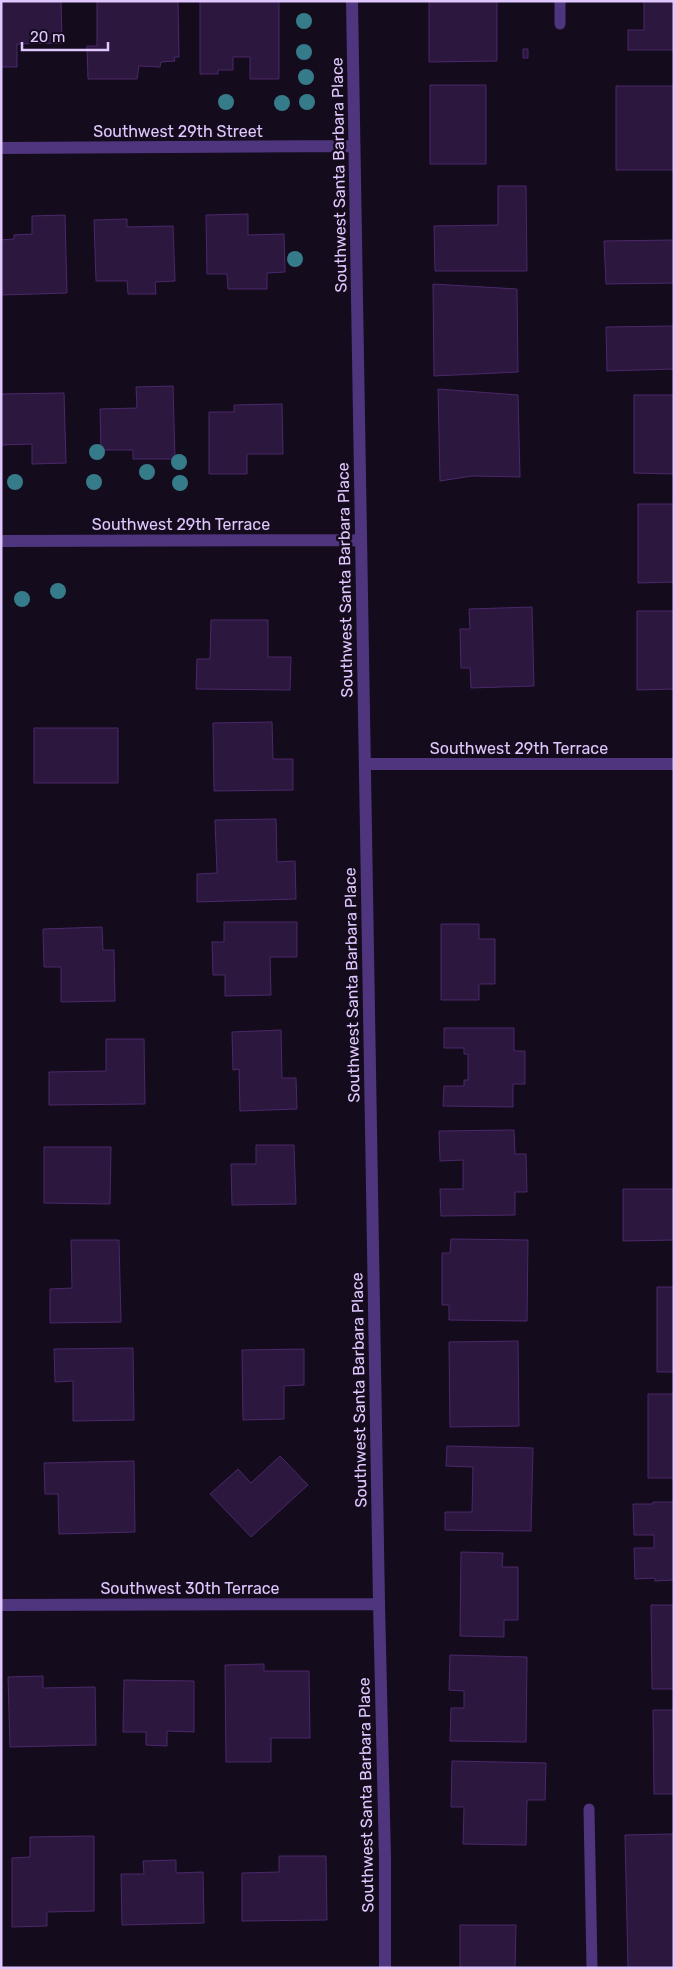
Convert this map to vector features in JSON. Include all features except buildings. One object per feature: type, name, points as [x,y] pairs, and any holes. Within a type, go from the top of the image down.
[{"type":"street","name":"Southwest Santa Barbara Place","points":[[352,1],[385,1968]]},
{"type":"street","name":"Southwest 29th Street","points":[[1,148],[354,146]]},
{"type":"street","name":"Southwest 29th Terrace","points":[[1,542],[361,540]]},
{"type":"street","name":"Southwest 29th Terrace","points":[[365,764],[674,764]]},
{"type":"street","name":"Southwest 30th Terrace","points":[[1,1605],[378,1604]]},
{"type":"lane","points":[[560,1],[560,24]]},
{"type":"lane","points":[[589,1809],[592,1968]]}]
